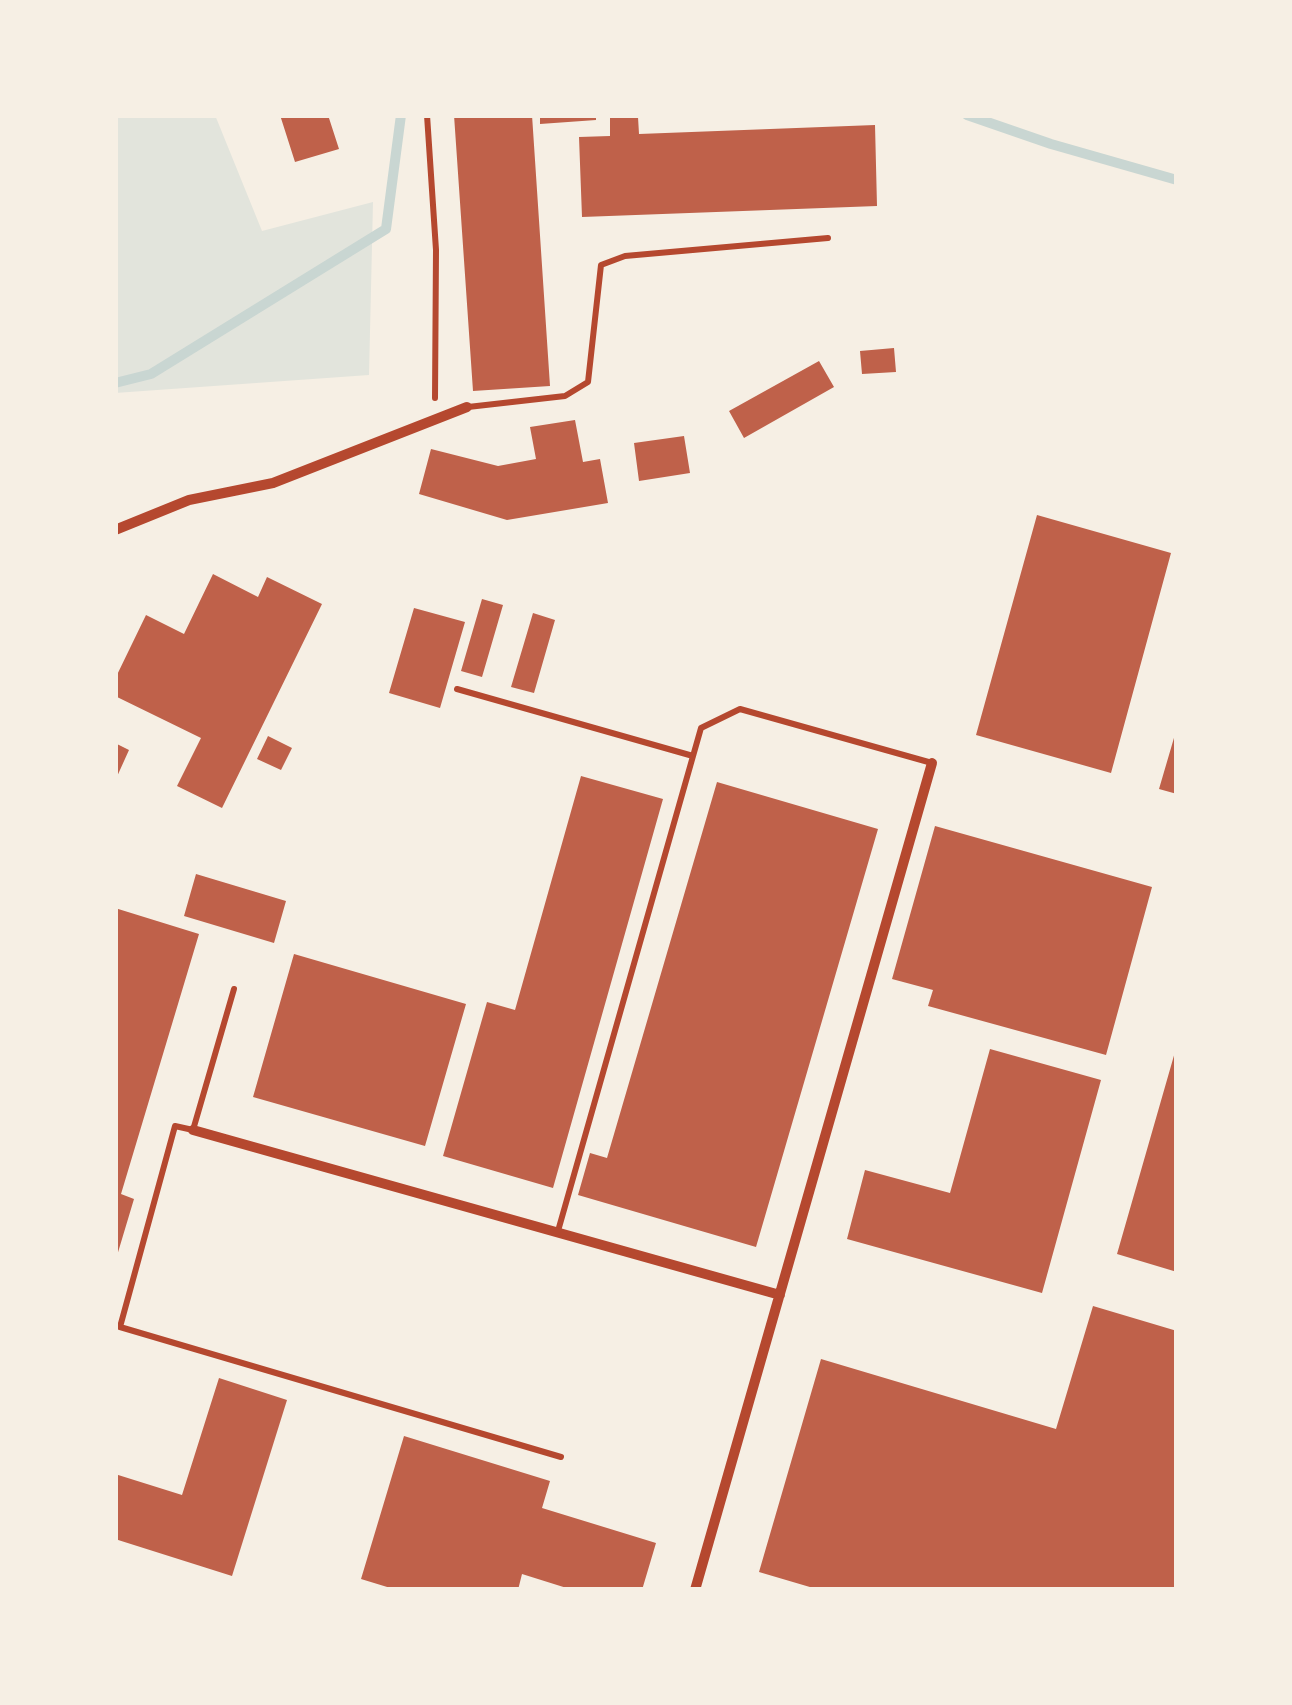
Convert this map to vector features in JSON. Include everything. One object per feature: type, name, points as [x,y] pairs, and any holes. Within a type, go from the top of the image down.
[{"type":"street","points":[[115,530],[189,500],[273,482],[467,407]]},
{"type":"street","points":[[695,1590],[932,764]]},
{"type":"street","points":[[193,1130],[780,1295]]},
{"type":"lane","points":[[467,407],[565,396],[588,382],[601,266],[625,256],[828,238]]},
{"type":"lane","points":[[457,690],[692,756]]},
{"type":"lane","points":[[557,1233],[701,728],[740,709],[932,764]]},
{"type":"lane","points":[[234,989],[193,1130],[175,1126],[120,1327],[560,1458]]},
{"type":"path","points":[[427,115],[436,250],[434,420]]},
{"type":"shaded area","points":[[115,115],[215,115],[262,231],[373,202],[369,375],[115,393]]},
{"type":"building","points":[[280,115],[328,115],[339,149],[295,162]]},
{"type":"building","points":[[454,115],[532,115],[550,386],[473,391]]},
{"type":"building","points":[[540,115],[596,115],[596,120],[540,124]]},
{"type":"building","points":[[638,117],[639,134],[875,125],[877,206],[582,217],[579,137],[610,136],[610,118]]},
{"type":"building","points":[[894,348],[896,372],[862,374],[860,351]]},
{"type":"building","points":[[819,361],[834,387],[744,438],[729,411]]},
{"type":"building","points":[[575,420],[583,462],[600,459],[608,503],[507,520],[419,494],[431,449],[498,466],[536,459],[530,427]]},
{"type":"building","points":[[684,436],[690,473],[639,481],[634,443]]},
{"type":"building","points":[[1037,515],[1171,553],[1111,773],[976,735]]},
{"type":"building","points":[[213,574],[258,597],[267,577],[322,604],[222,808],[177,786],[201,738],[115,696],[115,679],[146,615],[184,634]]},
{"type":"building","points":[[482,599],[503,605],[482,677],[461,671]]},
{"type":"building","points":[[414,608],[465,622],[440,708],[389,693]]},
{"type":"building","points":[[533,613],[555,620],[534,693],[511,687]]},
{"type":"building","points":[[1177,731],[1177,794],[1159,789]]},
{"type":"building","points":[[268,736],[292,748],[281,770],[257,759]]},
{"type":"building","points":[[115,743],[129,750],[115,781]]},
{"type":"building","points":[[581,776],[663,799],[553,1188],[443,1156],[487,1002],[515,1010]]},
{"type":"building","points":[[717,782],[878,829],[756,1247],[578,1195],[590,1153],[607,1158]]},
{"type":"building","points":[[935,826],[1152,887],[1106,1055],[928,1006],[933,990],[892,979]]},
{"type":"building","points":[[196,874],[286,901],[274,943],[184,916]]},
{"type":"building","points":[[115,908],[199,934],[121,1194],[134,1199],[116,1259]]},
{"type":"building","points":[[294,954],[466,1004],[425,1146],[253,1097]]},
{"type":"building","points":[[1177,1045],[1177,1272],[1117,1254]]},
{"type":"building","points":[[990,1049],[1101,1080],[1042,1293],[847,1239],[865,1170],[950,1193]]},
{"type":"building","points":[[1093,1306],[1177,1331],[1177,1590],[820,1590],[759,1572],[821,1359],[1056,1429]]},
{"type":"building","points":[[219,1378],[287,1400],[232,1576],[115,1539],[115,1474],[182,1495]]},
{"type":"building","points":[[404,1436],[550,1481],[542,1508],[656,1543],[642,1590],[573,1590],[522,1574],[518,1590],[397,1590],[361,1579]]},
{"type":"waterway","points":[[115,383],[151,374],[386,229],[401,115]]},
{"type":"waterway","points":[[967,115],[1177,180]]}]
